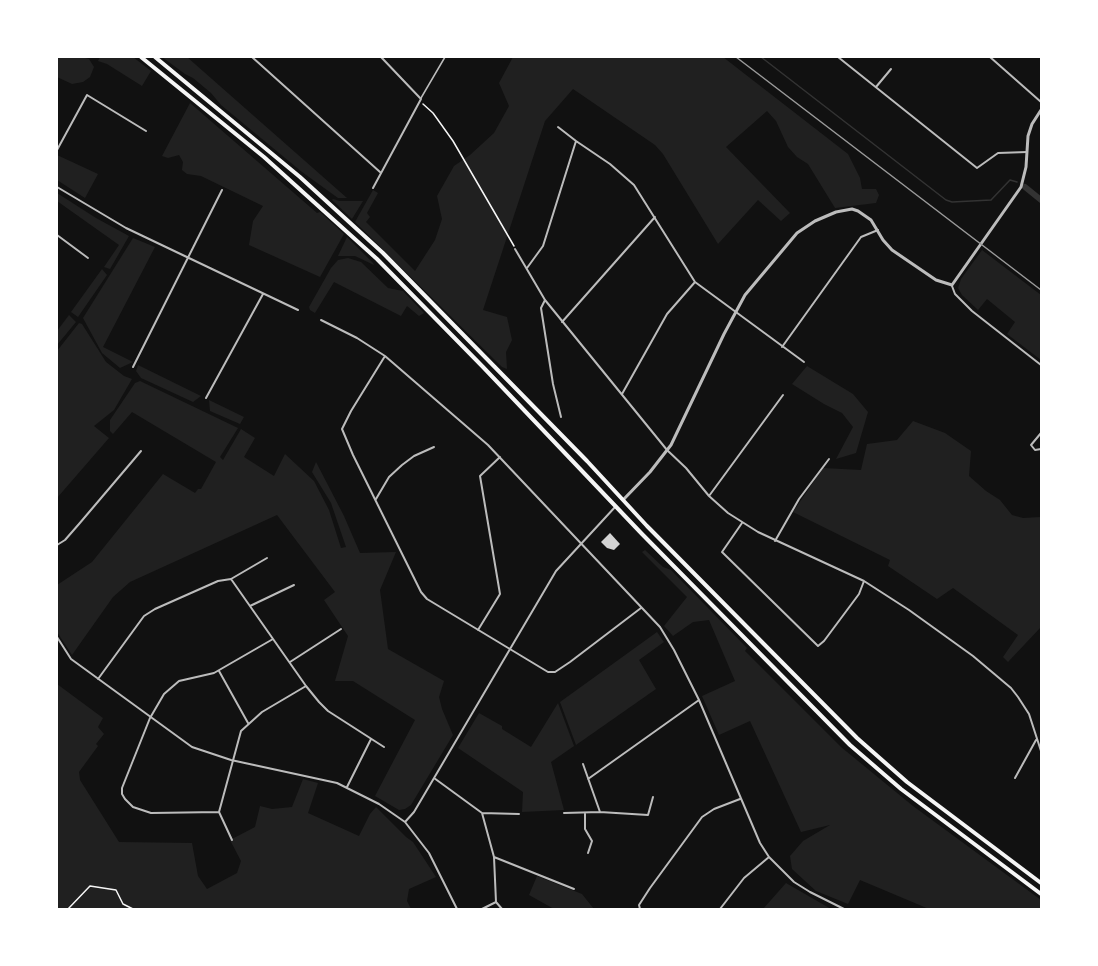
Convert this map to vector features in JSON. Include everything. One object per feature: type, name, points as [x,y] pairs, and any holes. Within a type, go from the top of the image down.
[{"type":"highway","points":[[141,57],[264,157],[355,238],[832,727],[874,766],[927,809],[1041,894]]},
{"type":"highway","points":[[155,57],[263,145],[358,229],[647,526],[880,759],[916,789],[1041,883]]},
{"type":"highway","points":[[617,506],[623,500]]},
{"type":"street","points":[[252,57],[380,172]]},
{"type":"street","points":[[373,188],[421,99],[381,57]]},
{"type":"street","points":[[838,57],[977,168],[998,153],[1027,152]]},
{"type":"street","points":[[990,57],[1041,102]]},
{"type":"street","points":[[876,87],[891,69]]},
{"type":"street","points":[[57,150],[87,95],[146,131]]},
{"type":"street","points":[[952,285],[1021,187],[1026,167],[1028,136],[1041,110]]},
{"type":"street","points":[[558,127],[626,177],[641,194],[694,282],[804,362]]},
{"type":"street","points":[[527,268],[543,246],[576,141]]},
{"type":"street","points":[[57,187],[126,228],[298,310]]},
{"type":"street","points":[[133,367],[222,190]]},
{"type":"street","points":[[623,500],[667,450],[745,295],[786,244],[806,226],[836,212],[852,209],[866,215],[892,250],[936,280],[952,285]]},
{"type":"street","points":[[562,322],[655,217]]},
{"type":"street","points":[[782,347],[861,237],[878,230]]},
{"type":"street","points":[[57,236],[88,258]]},
{"type":"street","points":[[516,249],[545,300],[562,322],[667,450],[686,468],[709,496],[742,523],[775,541],[864,581],[945,635],[1011,688],[1029,714],[1041,751]]},
{"type":"street","points":[[622,394],[667,314],[694,282]]},
{"type":"street","points":[[952,285],[955,294],[972,311],[1041,365]]},
{"type":"street","points":[[206,398],[263,294]]},
{"type":"street","points":[[545,300],[541,308],[553,384],[561,417]]},
{"type":"street","points":[[321,320],[357,338],[385,356],[470,428],[500,457],[664,633],[699,700],[753,830],[769,857],[794,882],[844,909]]},
{"type":"street","points":[[385,356],[342,429],[424,596],[444,611],[548,672],[555,672],[641,608]]},
{"type":"street","points":[[709,496],[783,394]]},
{"type":"street","points":[[1041,433],[1031,445],[1035,450],[1041,449]]},
{"type":"street","points":[[376,499],[389,477],[402,465],[414,456],[434,447]]},
{"type":"street","points":[[57,545],[80,524],[141,451]]},
{"type":"street","points":[[478,631],[500,594],[480,476],[500,457]]},
{"type":"street","points":[[775,541],[799,499],[829,459]]},
{"type":"street","points":[[405,822],[414,812],[556,571],[617,506]]},
{"type":"street","points":[[742,523],[722,552],[818,646],[859,594],[864,581]]},
{"type":"street","points":[[98,679],[144,616],[218,581],[231,579],[267,558]]},
{"type":"street","points":[[231,579],[306,686],[328,711],[384,747]]},
{"type":"street","points":[[250,606],[294,585]]},
{"type":"street","points":[[290,662],[341,629]]},
{"type":"street","points":[[57,637],[71,659],[192,747],[231,760],[328,780],[379,804],[405,822],[429,853],[457,909]]},
{"type":"street","points":[[219,812],[151,813],[133,807],[124,800],[122,788],[150,718],[164,694],[179,681],[219,671],[273,639]]},
{"type":"street","points":[[219,671],[248,723]]},
{"type":"street","points":[[232,840],[219,812],[237,737],[248,723],[262,712],[306,686]]},
{"type":"street","points":[[588,778],[699,700]]},
{"type":"street","points":[[347,787],[371,739]]},
{"type":"street","points":[[1015,778],[1036,740]]},
{"type":"street","points":[[583,764],[600,812]]},
{"type":"street","points":[[434,777],[482,813],[519,814]]},
{"type":"street","points":[[564,813],[600,812],[648,815],[653,797]]},
{"type":"street","points":[[640,909],[639,905],[650,888],[702,817],[714,809],[740,799]]},
{"type":"street","points":[[482,813],[494,857],[496,902],[502,909]]},
{"type":"street","points":[[585,813],[585,828],[592,840],[588,853]]},
{"type":"street","points":[[494,857],[573,889]]},
{"type":"street","points":[[720,909],[744,878],[769,857]]},
{"type":"street","points":[[482,909],[496,902]]},
{"type":"lane","points":[[421,99],[445,57]]},
{"type":"path","points":[[422,104],[433,113],[453,141],[516,249]]},
{"type":"path","points":[[68,909],[90,886],[116,890],[123,904],[133,909]]},
{"type":"shaded area","points":[[57,57],[89,59],[94,67],[90,77],[83,82],[72,84],[57,77]]},
{"type":"shaded area","points":[[100,57],[133,57],[151,71],[142,86],[107,64],[98,61]]},
{"type":"shaded area","points":[[162,57],[187,57],[347,198],[338,198],[302,172],[221,105],[193,78]]},
{"type":"shaded area","points":[[513,57],[723,57],[848,154],[860,178],[862,189],[876,189],[879,195],[876,203],[835,208],[808,164],[788,147],[776,121],[767,111],[726,147],[790,213],[781,221],[758,200],[718,244],[663,154],[655,145],[573,89],[545,121],[483,310],[507,317],[512,340],[506,352],[507,369],[502,367],[355,222],[373,190],[378,193],[367,213],[370,217],[366,222],[415,271],[435,240],[442,219],[437,196],[454,166],[494,133],[509,106],[499,83]]},
{"type":"shaded area","points":[[190,103],[344,234],[320,277],[249,245],[253,221],[263,206],[201,176],[187,174],[182,170],[183,162],[179,155],[168,158],[162,156]]},
{"type":"shaded area","points":[[57,155],[98,174],[85,198],[57,180]]},
{"type":"shaded area","points":[[57,193],[129,236],[110,269],[104,267],[119,245],[57,201]]},
{"type":"shaded area","points":[[333,199],[340,201],[363,201],[352,219]]},
{"type":"shaded area","points":[[347,237],[374,265],[355,256],[338,256]]},
{"type":"shaded area","points":[[133,238],[155,247],[103,347],[133,362],[120,368],[102,353],[83,318]]},
{"type":"shaded area","points":[[982,250],[1041,295],[1041,360],[1007,334],[1015,322],[987,299],[978,310],[958,288],[961,279]]},
{"type":"shaded area","points":[[348,258],[361,262],[388,288],[403,291],[424,313],[419,316],[407,306],[401,316],[334,282],[315,313],[310,310],[309,307],[331,268],[338,260]]},
{"type":"shaded area","points":[[102,269],[107,275],[78,317],[71,312]]},
{"type":"shaded area","points":[[69,315],[76,322],[57,345],[57,331]]},
{"type":"shaded area","points":[[79,323],[82,324],[106,362],[124,376],[132,379],[114,410],[94,426],[109,438],[57,498],[57,351]]},
{"type":"shaded area","points":[[138,365],[201,396],[193,402],[141,378],[136,371]]},
{"type":"shaded area","points":[[807,366],[853,394],[868,412],[856,453],[836,459],[853,427],[842,413],[792,384]]},
{"type":"shaded area","points":[[140,381],[238,428],[220,457],[223,460],[241,429],[255,438],[244,457],[274,476],[285,454],[314,481],[329,510],[341,548],[346,547],[331,503],[312,472],[316,462],[360,553],[396,552],[380,590],[388,649],[444,681],[439,697],[453,735],[411,805],[405,809],[399,810],[375,796],[415,720],[353,681],[335,681],[348,636],[324,600],[335,592],[277,515],[130,582],[113,597],[72,655],[57,632],[57,585],[92,562],[163,474],[195,493],[201,489],[216,462],[132,412],[113,434],[110,431],[110,420],[135,383]]},
{"type":"shaded area","points":[[209,400],[244,417],[240,424],[210,411]]},
{"type":"shaded area","points":[[913,421],[945,433],[971,451],[969,476],[1000,500],[1012,515],[1023,518],[1041,517],[1041,627],[1008,662],[1003,657],[1018,635],[953,588],[937,599],[888,566],[890,560],[793,512],[823,468],[861,470],[867,444],[897,440]]},
{"type":"shaded area","points":[[645,550],[663,567],[671,570],[747,648],[745,651],[841,747],[913,806],[1041,900],[1041,909],[929,909],[860,880],[848,904],[816,891],[792,869],[790,856],[803,841],[830,825],[801,832],[750,721],[719,735],[702,696],[735,681],[709,620],[693,622],[673,636],[664,626],[687,597],[642,552]]},
{"type":"shaded area","points":[[657,632],[664,642],[639,660],[656,689],[576,745],[560,702]]},
{"type":"shaded area","points":[[57,684],[103,718],[98,727],[104,734],[79,772],[80,780],[119,842],[192,843],[198,876],[207,889],[237,873],[241,861],[230,840],[255,827],[260,806],[272,809],[292,807],[303,779],[318,783],[308,813],[359,836],[376,807],[413,842],[436,877],[409,889],[407,901],[411,909],[57,909]]},
{"type":"shaded area","points":[[558,703],[574,746],[551,762],[564,810],[522,812],[523,792],[458,748],[479,713],[531,747]]},
{"type":"shaded area","points":[[537,876],[582,894],[594,909],[554,909],[529,895]]},
{"type":"shaded area","points":[[786,883],[831,909],[763,909]]},
{"type":"building","points":[[610,533],[620,544],[614,550],[607,548],[601,542]]},
{"type":"waterway","points":[[761,57],[946,200],[952,202],[991,200],[1010,180],[1017,182]]},
{"type":"waterway","points":[[1025,187],[1041,200]]},
{"type":"railway","points":[[736,57],[1041,290]]}]
